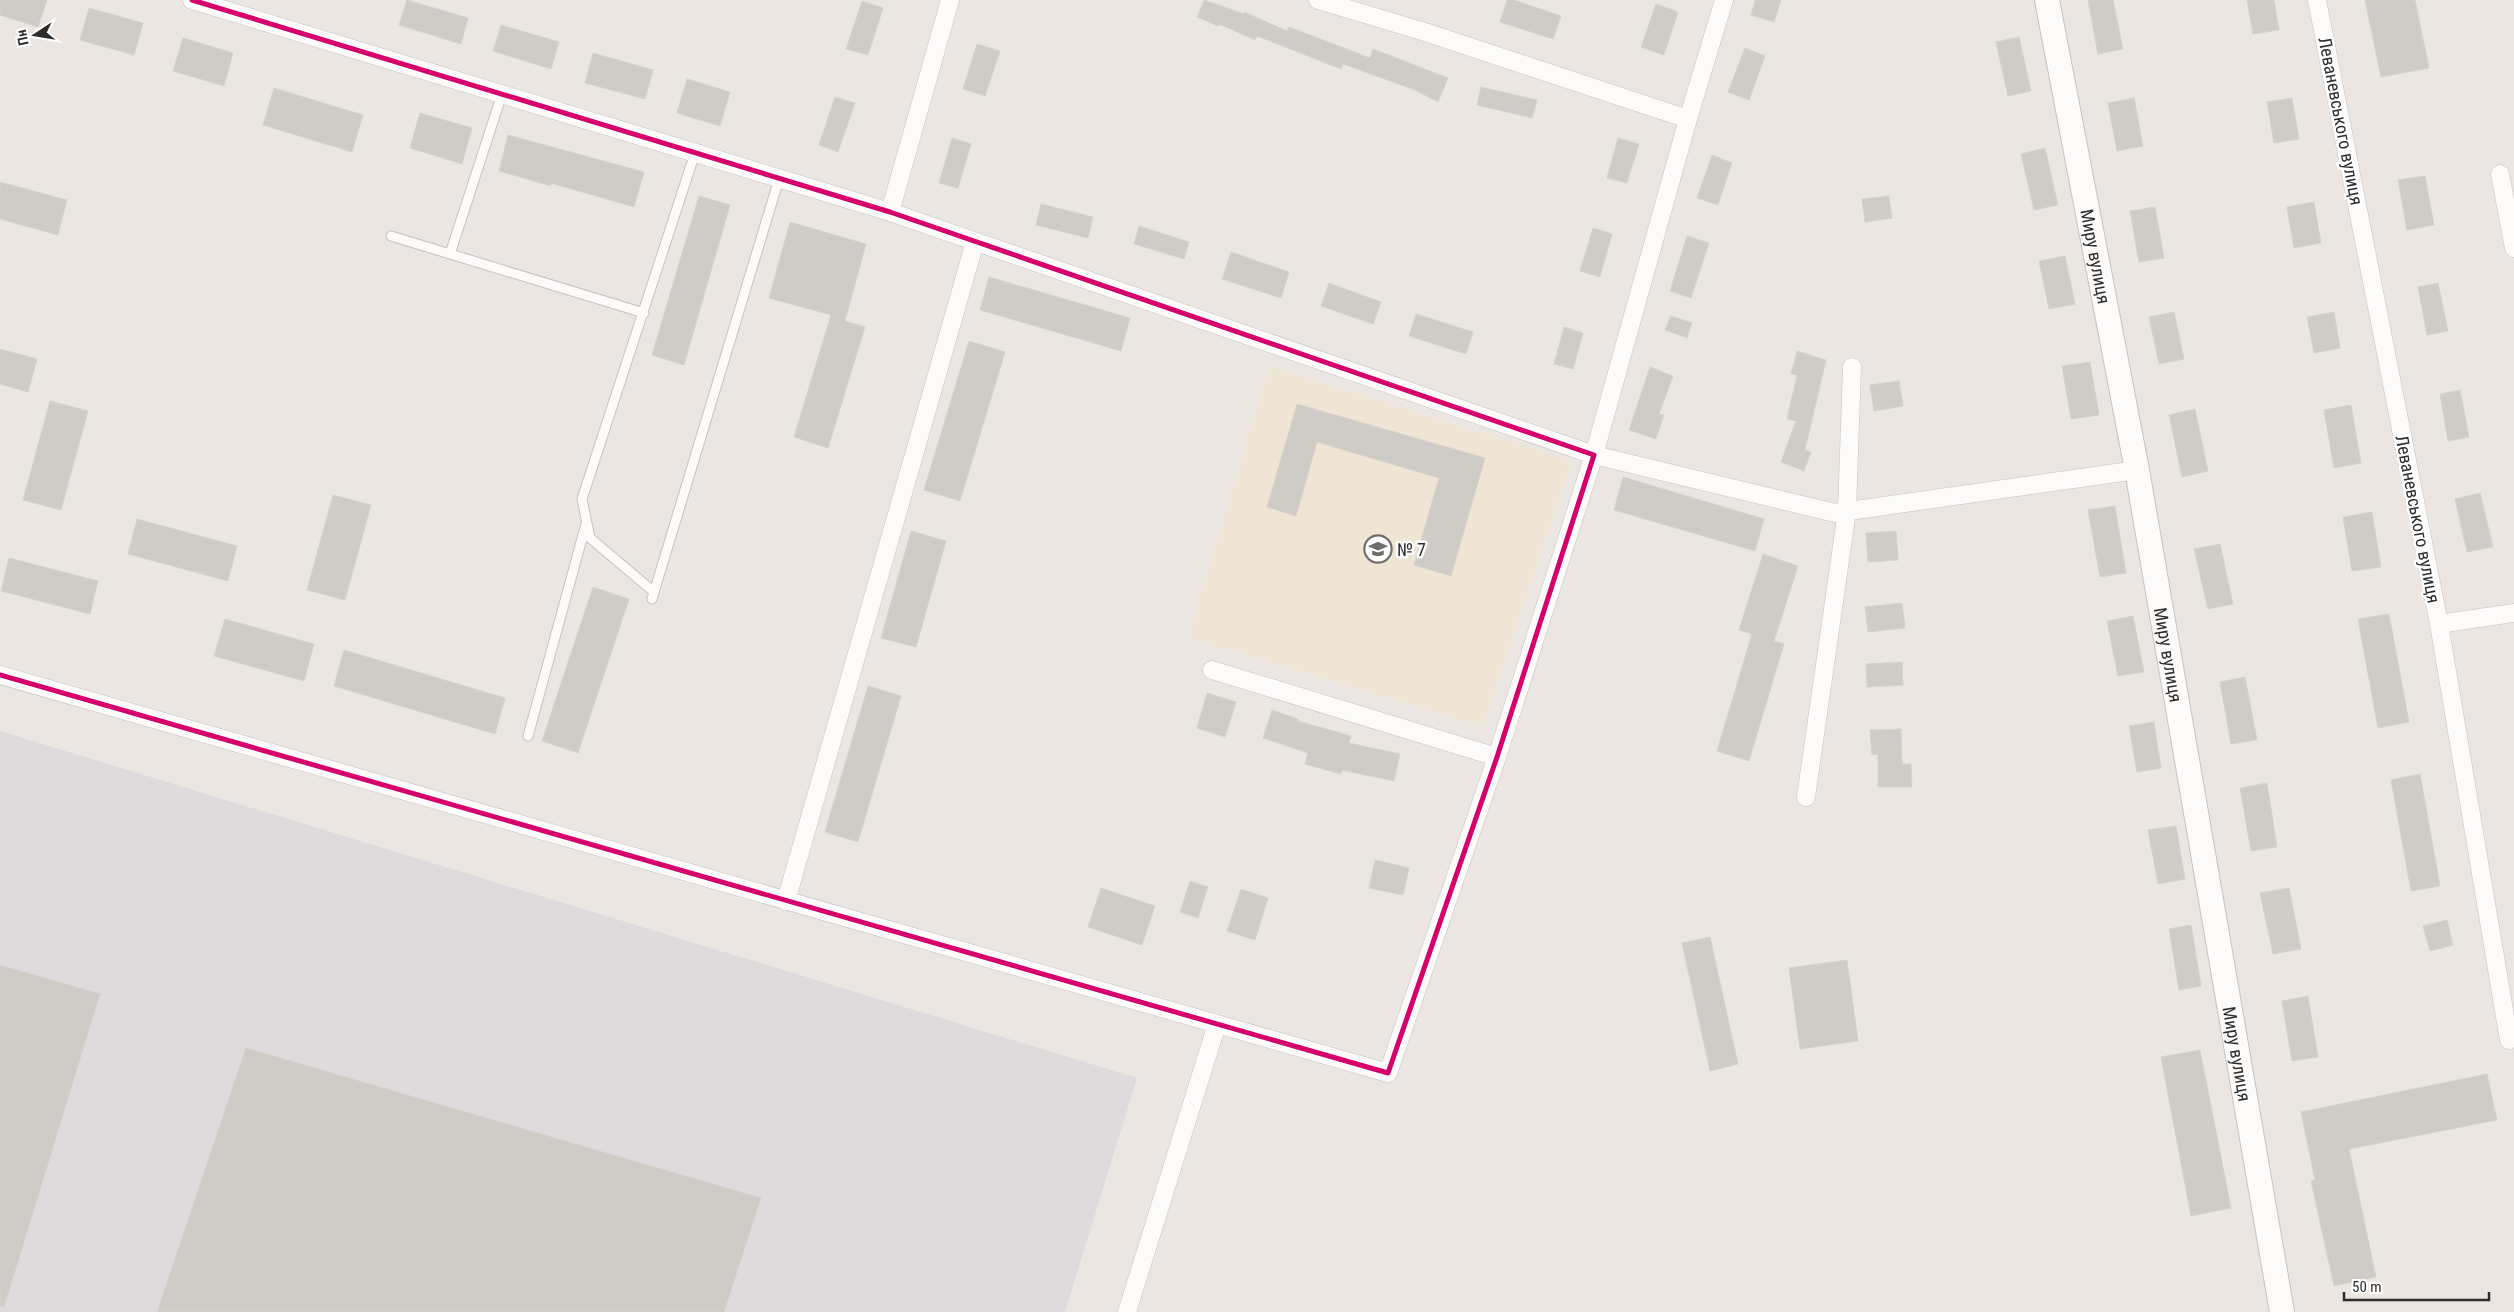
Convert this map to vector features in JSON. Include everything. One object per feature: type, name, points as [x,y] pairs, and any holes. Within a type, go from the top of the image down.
[{"type":"main road","name":"Миру вулиця","points":[[2047,0],[2138,470],[2282,1312]]},
{"type":"street","points":[[192,0],[890,212],[1594,455],[1835,513],[2138,470]]},
{"type":"street","points":[[890,212],[950,0]]},
{"type":"street","points":[[1318,0],[1425,32],[1688,119]]},
{"type":"street","points":[[0,675],[1388,1073],[1497,757],[1594,455],[1688,119],[1724,0]]},
{"type":"street","name":"Леваневського вулиця","points":[[2318,0],[2439,624],[2509,1040]]},
{"type":"street","points":[[2500,174],[2514,248]]},
{"type":"street","points":[[786,901],[975,242]]},
{"type":"street","points":[[1806,797],[1847,512],[1852,367]]},
{"type":"street","points":[[2439,624],[2514,613]]},
{"type":"street","points":[[1212,670],[1497,757]]},
{"type":"street","points":[[1127,1312],[1217,1024]]},
{"type":"lane","points":[[450,254],[502,94]]},
{"type":"lane","points":[[695,153],[582,499],[590,538],[653,596],[779,178]]},
{"type":"lane","points":[[391,236],[644,313]]},
{"type":"lane","points":[[528,736],[587,522]]},
{"type":"shaded area","name":"№ 7","points":[[1270,367],[1571,461],[1482,726],[1189,637]]},
{"type":"shaded area","points":[[0,731],[1137,1078],[1065,1312],[0,1312]]},
{"type":"building","points":[[0,0],[47,0],[38,27],[0,15]]},
{"type":"building","points":[[407,0],[468,18],[461,44],[399,25]]},
{"type":"building","points":[[1204,0],[1244,14],[1244,12],[1287,31],[1289,27],[1370,58],[1373,49],[1448,78],[1438,102],[1415,90],[1343,64],[1341,69],[1257,36],[1255,40],[1219,24],[1218,26],[1197,17]]},
{"type":"building","points":[[1507,0],[1514,0],[1561,16],[1553,39],[1500,22]]},
{"type":"building","points":[[1755,0],[1781,0],[1774,22],[1751,15]]},
{"type":"building","points":[[2088,0],[2113,0],[2123,49],[2098,54]]},
{"type":"building","points":[[2247,0],[2274,0],[2279,30],[2253,34]]},
{"type":"building","points":[[2365,0],[2415,0],[2429,68],[2381,77]]},
{"type":"building","points":[[862,1],[883,8],[868,55],[846,49]]},
{"type":"building","points":[[1656,4],[1678,12],[1664,55],[1641,47]]},
{"type":"building","points":[[89,8],[143,23],[134,55],[80,40]]},
{"type":"building","points":[[501,25],[559,42],[551,69],[493,51]]},
{"type":"building","points":[[2019,37],[2031,91],[2008,96],[1996,42]]},
{"type":"building","points":[[183,38],[233,53],[224,86],[173,71]]},
{"type":"building","points":[[977,44],[1000,51],[985,96],[963,89]]},
{"type":"building","points":[[1745,48],[1765,56],[1749,100],[1728,92]]},
{"type":"building","points":[[593,53],[653,70],[645,99],[585,83]]},
{"type":"building","points":[[687,79],[730,92],[720,126],[677,113]]},
{"type":"building","points":[[1481,87],[1537,100],[1532,118],[1477,105]]},
{"type":"building","points":[[274,88],[363,115],[352,152],[263,125]]},
{"type":"building","points":[[835,97],[855,103],[838,152],[819,145]]},
{"type":"building","points":[[2134,98],[2143,146],[2117,151],[2108,103]]},
{"type":"building","points":[[2292,98],[2299,139],[2274,143],[2267,102]]},
{"type":"building","points":[[420,113],[472,128],[462,164],[410,148]]},
{"type":"building","points":[[508,135],[644,172],[634,207],[551,183],[551,186],[499,171]]},
{"type":"building","points":[[952,138],[971,144],[958,188],[939,183]]},
{"type":"building","points":[[1618,138],[1639,144],[1627,183],[1607,178]]},
{"type":"building","points":[[2045,148],[2058,205],[2034,210],[2021,154]]},
{"type":"building","points":[[1712,155],[1732,163],[1718,205],[1697,198]]},
{"type":"building","points":[[2425,176],[2434,225],[2407,230],[2398,180]]},
{"type":"building","points":[[0,182],[67,200],[58,235],[0,219]]},
{"type":"building","points":[[699,196],[730,205],[684,365],[652,355]]},
{"type":"building","points":[[1889,196],[1892,218],[1865,222],[1862,199]]},
{"type":"building","points":[[2314,202],[2321,243],[2294,248],[2287,207]]},
{"type":"building","points":[[1041,204],[1093,217],[1088,238],[1036,225]]},
{"type":"building","points":[[2155,207],[2164,258],[2139,262],[2130,211]]},
{"type":"building","points":[[790,222],[866,244],[845,321],[865,327],[828,448],[794,437],[831,315],[769,298]]},
{"type":"building","points":[[1139,226],[1189,242],[1184,259],[1134,244]]},
{"type":"building","points":[[1593,228],[1612,234],[1600,277],[1580,271]]},
{"type":"building","points":[[1687,236],[1709,243],[1691,298],[1670,291]]},
{"type":"building","points":[[1231,252],[1289,272],[1281,298],[1222,279]]},
{"type":"building","points":[[2065,256],[2075,304],[2049,309],[2039,261]]},
{"type":"building","points":[[989,277],[1130,318],[1121,351],[980,310]]},
{"type":"building","points":[[1329,283],[1381,302],[1373,324],[1321,306]]},
{"type":"building","points":[[2438,283],[2448,331],[2427,335],[2418,287]]},
{"type":"building","points":[[2174,312],[2184,359],[2159,364],[2149,317]]},
{"type":"building","points":[[2334,312],[2340,348],[2314,353],[2307,317]]},
{"type":"building","points":[[1416,314],[1473,332],[1466,354],[1409,336]]},
{"type":"building","points":[[1671,316],[1692,323],[1687,338],[1665,330]]},
{"type":"building","points":[[1564,327],[1583,333],[1573,369],[1554,364]]},
{"type":"building","points":[[969,341],[1005,352],[960,501],[924,490]]},
{"type":"building","points":[[0,349],[37,359],[28,392],[0,384]]},
{"type":"building","points":[[1797,351],[1826,360],[1805,450],[1811,452],[1804,471],[1781,462],[1796,421],[1787,419],[1797,375],[1791,374]]},
{"type":"building","points":[[2090,362],[2099,415],[2071,419],[2062,366]]},
{"type":"building","points":[[1650,367],[1673,376],[1659,414],[1664,415],[1656,439],[1629,430]]},
{"type":"building","points":[[1899,381],[1903,406],[1874,411],[1870,385]]},
{"type":"building","points":[[2460,390],[2469,437],[2448,441],[2440,394]]},
{"type":"building","points":[[50,401],[88,411],[61,510],[23,500]]},
{"type":"building","points":[[1297,404],[1485,458],[1451,576],[1414,565],[1439,478],[1317,442],[1296,516],[1267,507]]},
{"type":"building","points":[[2351,405],[2361,463],[2334,468],[2324,410]]},
{"type":"building","points":[[2195,409],[2208,471],[2182,477],[2169,415]]},
{"type":"building","points":[[1623,477],[1764,519],[1755,551],[1614,510]]},
{"type":"building","points":[[2480,493],[2493,547],[2467,552],[2455,499]]},
{"type":"building","points":[[333,495],[371,505],[345,600],[307,590]]},
{"type":"building","points":[[2115,506],[2126,573],[2100,577],[2088,510]]},
{"type":"building","points":[[2372,512],[2381,567],[2352,571],[2343,517]]},
{"type":"building","points":[[137,519],[237,546],[228,581],[128,554]]},
{"type":"building","points":[[911,531],[946,541],[916,647],[881,638]]},
{"type":"building","points":[[1896,531],[1898,560],[1868,562],[1866,533]]},
{"type":"building","points":[[2220,544],[2233,604],[2208,609],[2194,549]]},
{"type":"building","points":[[1763,554],[1798,566],[1774,641],[1784,644],[1749,761],[1717,751],[1752,634],[1739,630]]},
{"type":"building","points":[[9,558],[98,581],[90,614],[1,591]]},
{"type":"building","points":[[593,587],[629,599],[578,753],[542,741]]},
{"type":"building","points":[[1902,603],[1905,628],[1868,632],[1865,607]]},
{"type":"building","points":[[2389,614],[2409,722],[2378,728],[2358,619]]},
{"type":"building","points":[[2133,616],[2144,672],[2118,676],[2107,621]]},
{"type":"building","points":[[225,619],[314,644],[304,681],[214,656]]},
{"type":"building","points":[[344,650],[505,698],[495,734],[334,686]]},
{"type":"building","points":[[1902,662],[1903,685],[1867,687],[1866,664]]},
{"type":"building","points":[[2245,677],[2257,740],[2231,744],[2220,682]]},
{"type":"building","points":[[868,686],[901,696],[858,842],[825,832]]},
{"type":"building","points":[[1207,693],[1236,702],[1225,737],[1197,728]]},
{"type":"building","points":[[1272,710],[1298,719],[1298,721],[1351,736],[1349,743],[1400,754],[1394,781],[1342,770],[1341,774],[1305,764],[1308,753],[1263,738]]},
{"type":"building","points":[[2154,722],[2161,768],[2137,772],[2129,726]]},
{"type":"building","points":[[1901,729],[1902,764],[1911,764],[1912,787],[1878,787],[1878,754],[1872,755],[1870,730]]},
{"type":"building","points":[[2420,774],[2440,886],[2411,891],[2391,780]]},
{"type":"building","points":[[2267,783],[2277,847],[2251,851],[2240,788]]},
{"type":"building","points":[[2176,826],[2185,879],[2158,884],[2148,830]]},
{"type":"building","points":[[1375,860],[1409,868],[1403,895],[1369,888]]},
{"type":"building","points":[[1190,881],[1208,887],[1198,918],[1180,912]]},
{"type":"building","points":[[1101,888],[1155,906],[1142,945],[1088,927]]},
{"type":"building","points":[[2289,888],[2301,949],[2273,954],[2260,893]]},
{"type":"building","points":[[1241,889],[1268,898],[1255,940],[1227,931]]},
{"type":"building","points":[[2447,920],[2453,945],[2430,951],[2423,926]]},
{"type":"building","points":[[2191,925],[2201,986],[2179,990],[2169,929]]},
{"type":"building","points":[[1710,937],[1738,1064],[1710,1071],[1682,943]]},
{"type":"building","points":[[1847,960],[1858,1041],[1800,1049],[1789,968]]},
{"type":"building","points":[[0,965],[100,994],[4,1307],[0,1306]]},
{"type":"building","points":[[2308,996],[2318,1057],[2292,1061],[2282,1001]]},
{"type":"building","points":[[246,1048],[761,1198],[724,1312],[157,1312]]},
{"type":"building","points":[[2200,1050],[2231,1208],[2191,1216],[2161,1057]]},
{"type":"building","points":[[2487,1074],[2497,1120],[2349,1149],[2376,1277],[2334,1286],[2311,1181],[2315,1180],[2301,1112]]},
{"type":"cycle path","points":[[0,675],[1388,1073],[1497,757],[1594,455],[890,212],[192,0]]},
{"type":"place","name":"№ 7","points":[[1378,549]]}]
